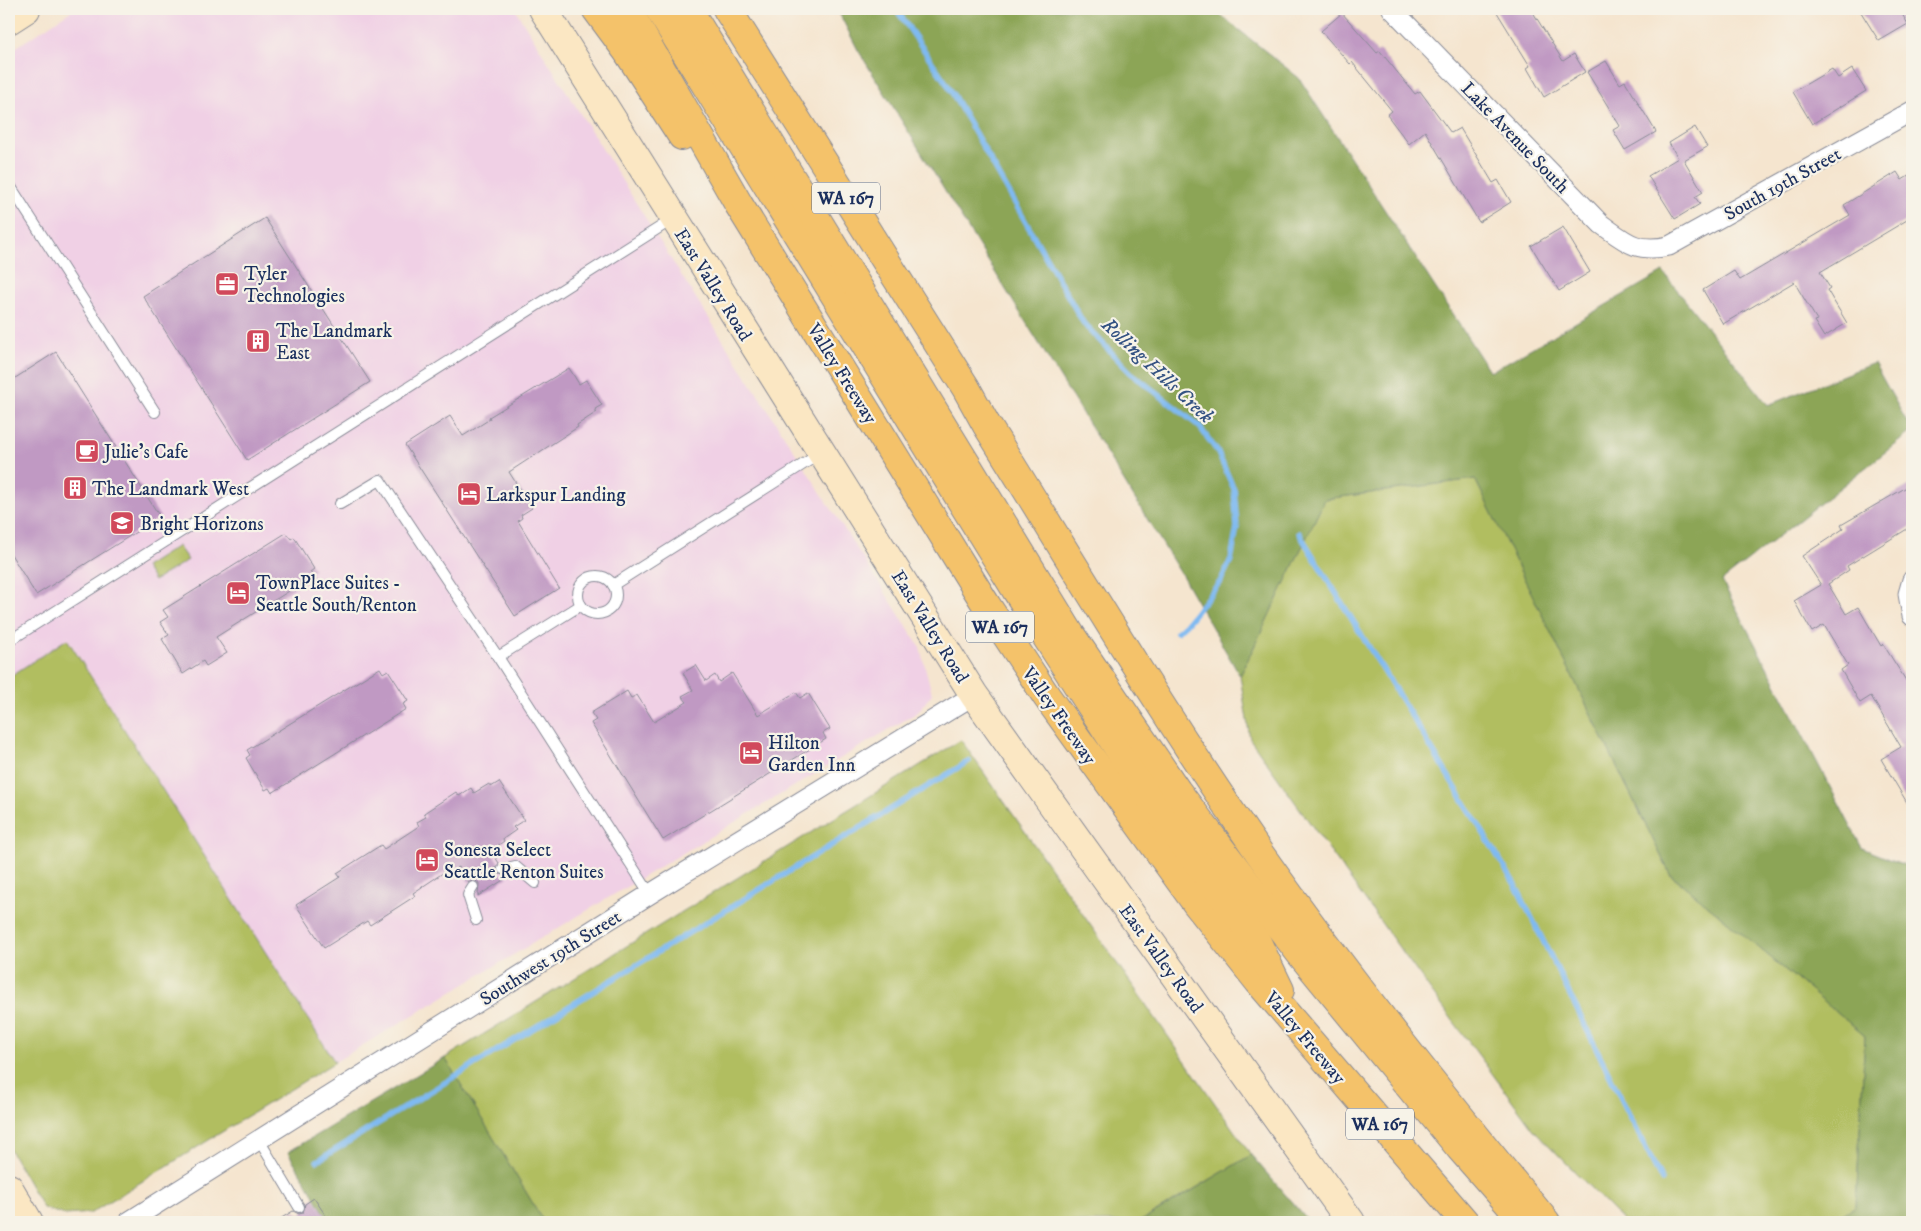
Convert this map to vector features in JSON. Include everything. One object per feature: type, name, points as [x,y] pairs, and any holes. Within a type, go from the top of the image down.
[{"type":"highway","points":[[596,9],[627,51],[694,156],[739,205]]},
{"type":"highway","name":"Valley Freeway","points":[[627,9],[667,75],[739,205],[987,606],[1047,697],[1196,903],[1296,1026],[1464,1222]]},
{"type":"highway","points":[[659,9],[705,61],[1071,635],[1177,791],[1299,952],[1460,1148],[1525,1222]]},
{"type":"highway","points":[[688,9],[705,61],[1016,590],[1160,813],[1255,938],[1296,1026]]},
{"type":"highway","name":"WA 167","points":[[727,9],[966,388],[990,431],[1192,752],[1260,854],[1402,1046],[1546,1222]]},
{"type":"highway","points":[[749,9],[946,340],[966,388]]},
{"type":"street","points":[[9,20],[26,9]]},
{"type":"street","name":"East Valley Road","points":[[543,9],[974,695],[1351,1222]]},
{"type":"street","name":"Lake Avenue South","points":[[1392,9],[1601,224],[1626,242],[1650,250]]},
{"type":"street","name":"South 19th Street","points":[[1650,250],[1669,246],[1912,111]]},
{"type":"street","points":[[1912,580],[1908,594],[1912,616]]},
{"type":"street","name":"Southwest 19th Street","points":[[128,1222],[650,894],[974,695]]},
{"type":"street","points":[[9,1188],[29,1222]]},
{"type":"lane","points":[[9,184],[155,412]]},
{"type":"lane","points":[[9,641],[673,218]]},
{"type":"lane","points":[[613,584],[821,452]]},
{"type":"lane","points":[[340,504],[380,480],[498,658],[650,894]]},
{"type":"lane","points":[[602,577],[613,584],[616,590],[615,602],[608,612],[596,614],[584,610],[581,605],[578,592],[580,586],[590,578],[602,577]]},
{"type":"lane","points":[[498,658],[581,605]]},
{"type":"lane","points":[[503,869],[515,866],[535,883]]},
{"type":"lane","points":[[473,888],[468,895],[476,920]]},
{"type":"lane","points":[[259,1140],[300,1207]]},
{"type":"shaded area","points":[[74,9],[515,9],[676,267],[920,647],[932,694],[918,712],[335,1062],[68,639],[9,677],[9,52]]},
{"type":"green space","points":[[837,9],[1213,9],[1299,78],[1490,372],[1663,272],[1768,405],[1874,363],[1912,431],[1722,581],[1862,848],[1912,868],[1912,1222],[1830,1222],[1856,1206],[1865,1036],[1670,874],[1475,479],[1325,499],[1240,676],[1183,577],[858,50]]},
{"type":"green space","points":[[1475,479],[1670,874],[1865,1036],[1856,1206],[1830,1222],[1624,1222],[1534,1130],[1400,949],[1250,739],[1240,676],[1325,499]]},
{"type":"green space","points":[[178,546],[188,560],[154,581],[145,567]]},
{"type":"green space","points":[[67,639],[335,1062],[91,1213],[65,1215],[43,1208],[9,1148],[9,677]]},
{"type":"green space","points":[[961,740],[1251,1155],[1139,1222],[544,1222],[445,1058]]},
{"type":"green space","points":[[445,1058],[544,1222],[330,1222],[288,1152]]},
{"type":"green space","points":[[1251,1155],[1309,1222],[1140,1222]]},
{"type":"building","points":[[1495,9],[1531,9],[1563,61],[1574,54],[1585,72],[1544,97],[1527,68],[1530,66]]},
{"type":"building","points":[[1859,9],[1899,9],[1908,24],[1879,41]]},
{"type":"building","points":[[1342,13],[1377,53],[1380,51],[1415,94],[1420,91],[1451,133],[1460,128],[1493,183],[1498,180],[1511,202],[1479,222],[1425,131],[1409,144],[1387,115],[1392,111],[1352,62],[1350,64],[1321,31]]},
{"type":"building","points":[[1606,61],[1620,84],[1625,81],[1656,132],[1625,150],[1613,130],[1620,126],[1587,72]]},
{"type":"building","points":[[1832,69],[1838,78],[1852,69],[1866,91],[1812,124],[1793,92]]},
{"type":"building","points":[[1695,127],[1707,147],[1684,160],[1703,192],[1695,197],[1700,204],[1675,219],[1648,176],[1678,158],[1669,143]]},
{"type":"building","points":[[1897,172],[1902,180],[1912,174],[1912,217],[1820,272],[1830,288],[1827,290],[1847,323],[1824,337],[1814,321],[1817,320],[1794,282],[1723,324],[1703,290],[1734,271],[1740,280],[1850,215],[1844,205]]},
{"type":"building","name":"The Landmark East","points":[[265,218],[370,382],[247,460],[143,296]]},
{"type":"building","points":[[1563,227],[1590,272],[1559,291],[1531,246]]},
{"type":"building","name":"The Landmark West","points":[[56,352],[160,517],[36,595],[9,551],[9,382]]},
{"type":"building","name":"Larkspur Landing","points":[[569,368],[579,384],[586,380],[602,405],[595,409],[597,412],[577,425],[578,427],[509,472],[532,508],[521,515],[522,518],[518,521],[559,588],[515,616],[405,445],[450,416],[463,436],[490,419],[489,417]]},
{"type":"building","points":[[1912,484],[1912,526],[1847,566],[1849,570],[1828,584],[1846,614],[1858,607],[1881,646],[1883,644],[1912,690],[1912,811],[1881,759],[1901,747],[1871,696],[1860,703],[1841,670],[1848,665],[1824,625],[1812,632],[1794,601],[1821,585],[1802,556],[1843,529],[1841,525]]},
{"type":"building","name":"TownPlace Suites - Seattle South/Renton","points":[[286,533],[291,539],[294,537],[314,569],[310,572],[313,576],[216,637],[227,653],[206,666],[203,661],[183,674],[162,639],[169,635],[160,622],[168,617],[163,610]]},
{"type":"building","name":"Hilton Garden Inn","points":[[696,665],[706,681],[715,675],[719,682],[732,673],[758,715],[796,692],[800,698],[808,693],[830,729],[823,733],[826,739],[663,840],[591,723],[596,720],[591,713],[627,691],[631,698],[637,695],[654,722],[687,702],[682,696],[693,690],[683,673]]},
{"type":"building","points":[[380,668],[383,673],[388,670],[408,701],[403,704],[406,709],[272,793],[269,788],[265,790],[246,758],[250,755],[247,750]]},
{"type":"building","name":"Sonesta Select Seattle Renton Suites","points":[[499,782],[524,820],[513,827],[516,830],[503,839],[504,841],[496,847],[499,850],[493,854],[499,863],[496,868],[498,873],[508,877],[478,896],[479,883],[474,880],[469,882],[459,867],[448,874],[446,871],[413,893],[415,896],[370,925],[367,921],[324,948],[296,905],[340,877],[337,873],[381,845],[384,849],[419,826],[417,822],[426,817],[424,813],[456,792],[459,796],[471,788],[474,793],[489,784],[491,787]]},
{"type":"building","points":[[314,1198],[330,1222],[275,1222],[293,1211],[299,1214],[303,1213],[305,1204]]},
{"type":"waterway","name":"Rolling Hills Creek","points":[[896,9],[947,84],[1084,324],[1131,373],[1199,426],[1217,451],[1234,489],[1237,527],[1231,560],[1220,582],[1186,624],[1177,632]]},
{"type":"waterway","points":[[1299,533],[1516,886],[1662,1181]]},
{"type":"waterway","points":[[317,1161],[969,761]]},
{"type":"place","name":"Tyler Technologies","points":[[227,284]]},
{"type":"place","name":"The Landmark East","points":[[258,341]]},
{"type":"place","name":"Julie's Cafe","points":[[87,451]]},
{"type":"place","name":"The Landmark West","points":[[75,488]]},
{"type":"place","name":"Larkspur Landing","points":[[469,494]]},
{"type":"place","name":"Bright Horizons","points":[[122,523]]},
{"type":"place","name":"TownPlace Suites - Seattle South/Renton","points":[[238,593]]},
{"type":"place","name":"Hilton Garden Inn","points":[[751,753]]},
{"type":"place","name":"Sonesta Select Seattle Renton Suites","points":[[427,860]]}]
